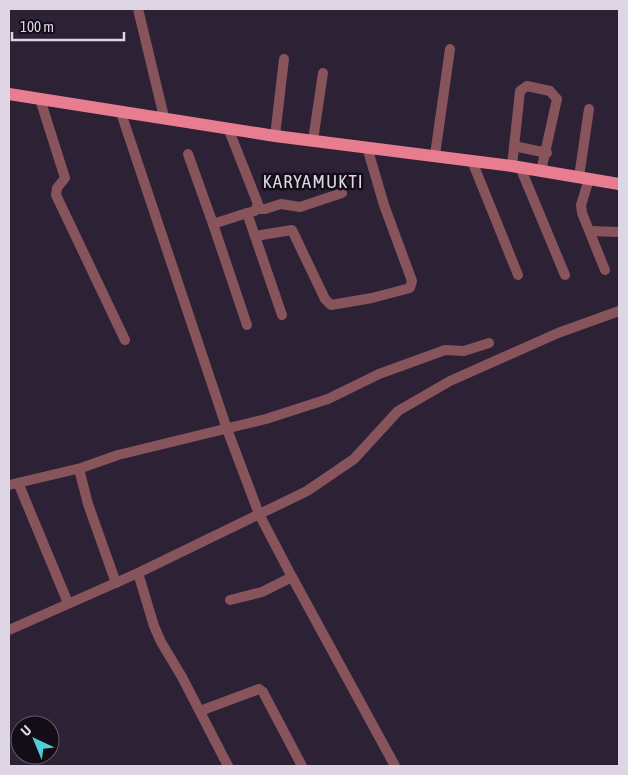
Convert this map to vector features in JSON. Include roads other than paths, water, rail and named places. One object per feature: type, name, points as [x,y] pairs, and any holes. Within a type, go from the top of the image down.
[{"type":"main road","points":[[9,94],[275,136],[516,166],[619,184]]},
{"type":"street","points":[[138,9],[164,118]]},
{"type":"street","points":[[435,155],[450,49]]},
{"type":"street","points":[[275,136],[284,59]]},
{"type":"street","points":[[313,140],[323,73]]},
{"type":"street","points":[[541,171],[547,153],[557,99],[550,91],[527,86],[520,91],[514,146],[516,166],[565,275]]},
{"type":"street","points":[[40,99],[65,178],[57,188],[56,195],[125,340]]},
{"type":"street","points":[[589,109],[581,206],[582,213],[591,231],[605,270]]},
{"type":"street","points":[[121,112],[227,430],[259,514],[395,766]]},
{"type":"street","points":[[228,128],[258,209]]},
{"type":"street","points":[[514,146],[547,153]]},
{"type":"street","points":[[256,236],[292,230],[326,299],[331,305],[372,298],[410,288],[412,281],[384,205],[367,147]]},
{"type":"street","points":[[188,154],[246,325]]},
{"type":"street","points":[[472,161],[518,275]]},
{"type":"street","points":[[213,224],[258,209],[281,204],[300,207],[342,194]]},
{"type":"street","points":[[247,213],[282,315]]},
{"type":"street","points":[[591,231],[619,232]]},
{"type":"street","points":[[9,630],[138,573],[307,491],[334,474],[366,446],[391,416],[412,401],[450,381],[527,346],[619,311]]},
{"type":"street","points":[[68,603],[14,485],[79,469],[118,455],[227,430],[316,404],[380,374],[446,350],[464,351],[489,342]]},
{"type":"street","points":[[79,469],[88,504],[116,582]]},
{"type":"street","points":[[138,573],[154,626],[228,766]]},
{"type":"street","points":[[230,600],[262,592],[292,577]]},
{"type":"street","points":[[200,711],[259,689],[263,692],[302,766]]},
{"type":"district","name":"KARYAMUKTI","points":[[313,181]]}]
